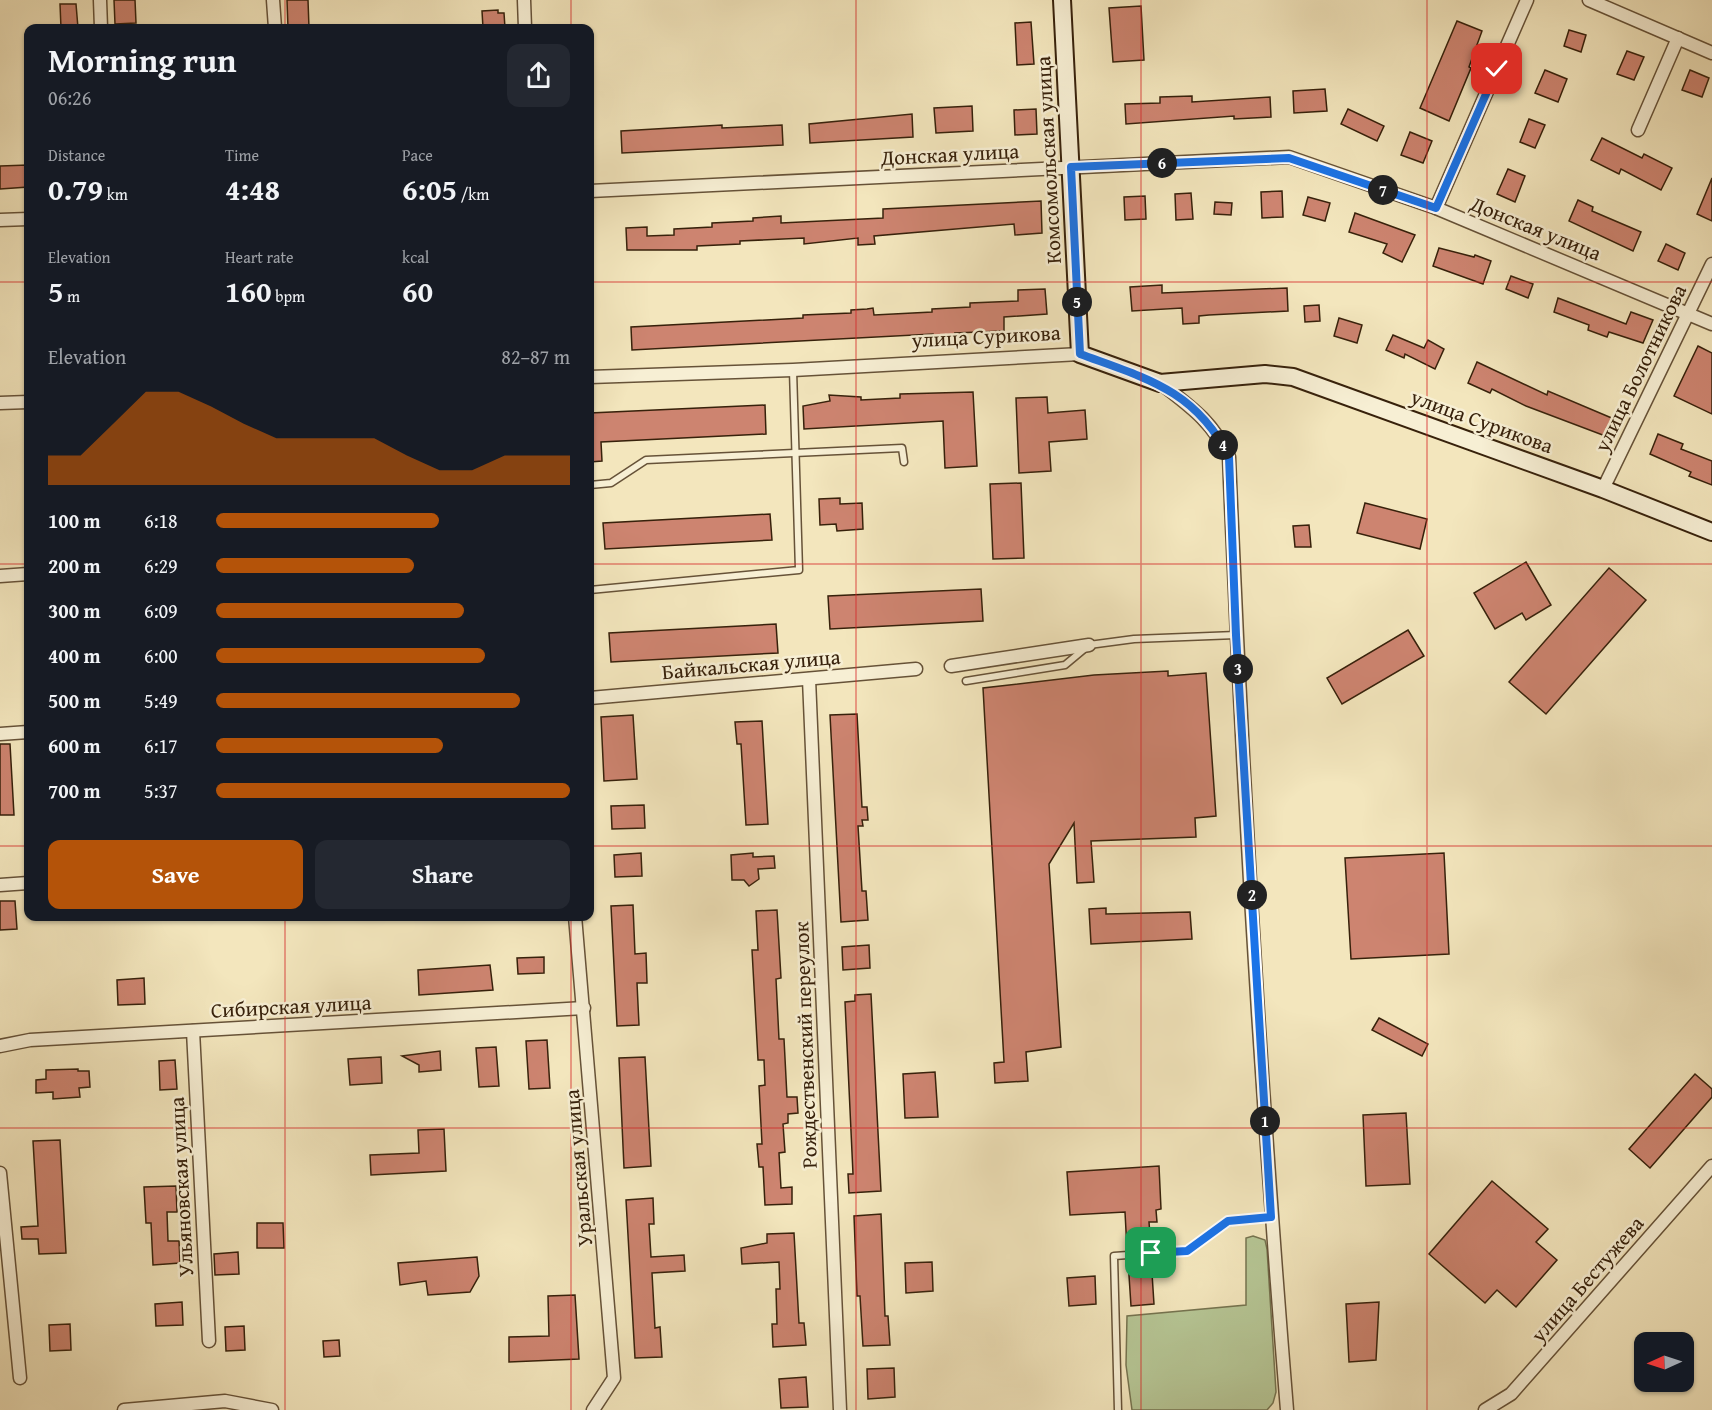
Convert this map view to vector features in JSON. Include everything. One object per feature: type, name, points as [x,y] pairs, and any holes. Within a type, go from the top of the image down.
[{"type":"street","points":[[100,0],[101,24]]},
{"type":"street","points":[[273,0],[275,24]]},
{"type":"street","points":[[524,0],[525,24]]},
{"type":"street","name":"Комсомольская улица","points":[[1062,0],[1080,354]]},
{"type":"street","points":[[1436,208],[1527,0]]},
{"type":"street","points":[[1589,0],[1712,53]]},
{"type":"street","points":[[1638,130],[1678,38]]},
{"type":"street","name":"Донская улица","points":[[594,191],[1289,158],[1436,208],[1712,324]]},
{"type":"street","points":[[0,220],[24,219]]},
{"type":"street","name":"улица Болотникова","points":[[1603,489],[1712,264]]},
{"type":"street","name":"улица Сурикова","points":[[594,377],[793,370],[1080,354],[1160,383],[1265,374],[1293,377],[1603,489],[1712,532]]},
{"type":"street","points":[[1160,383],[1201,414],[1217,433],[1229,457],[1236,635],[1271,1217],[1287,1410]]},
{"type":"street","points":[[0,403],[24,402]]},
{"type":"street","points":[[0,576],[24,574]]},
{"type":"street","points":[[951,666],[1089,645]]},
{"type":"street","name":"Байкальская улица","points":[[594,698],[916,669]]},
{"type":"street","name":"Рождественский переулок","points":[[808,679],[840,1410]]},
{"type":"street","points":[[0,734],[24,732]]},
{"type":"street","points":[[0,885],[24,883]]},
{"type":"street","name":"Уральская улица","points":[[575,921],[614,1378],[593,1410]]},
{"type":"street","name":"Сибирская улица","points":[[0,1046],[30,1040],[584,1008]]},
{"type":"street","name":"Ульяновская улица","points":[[193,1031],[209,1341]]},
{"type":"street","name":"улица Бестужева","points":[[1485,1410],[1511,1394],[1712,1166]]},
{"type":"street","points":[[0,1173],[20,1378]]},
{"type":"street","points":[[124,1410],[225,1401],[272,1410]]},
{"type":"lane","points":[[594,590],[799,570],[793,370]]},
{"type":"lane","points":[[594,485],[611,483],[646,460],[796,451],[902,448],[904,462]]},
{"type":"lane","points":[[966,681],[1065,665],[1089,645],[1134,639],[1236,635]]},
{"type":"lane","points":[[1151,1253],[1187,1251],[1228,1221],[1271,1217]]},
{"type":"lane","points":[[1118,1410],[1114,1256],[1128,1255]]},
{"type":"green space","points":[[1253,1236],[1265,1240],[1267,1249],[1276,1392],[1273,1403],[1267,1410],[1132,1410],[1126,1365],[1127,1316],[1246,1305],[1246,1238]]},
{"type":"building","points":[[114,0],[135,0],[136,23],[115,24]]},
{"type":"building","points":[[287,0],[308,0],[309,24],[288,24]]},
{"type":"building","points":[[60,4],[76,4],[78,24],[61,24]]},
{"type":"building","points":[[1141,6],[1144,60],[1113,62],[1109,8]]},
{"type":"building","points":[[498,10],[498,13],[504,13],[505,24],[483,24],[482,11]]},
{"type":"building","points":[[1457,21],[1482,31],[1469,67],[1471,68],[1449,121],[1420,108]]},
{"type":"building","points":[[1031,22],[1034,64],[1017,65],[1015,23]]},
{"type":"building","points":[[1569,30],[1586,35],[1581,52],[1564,46]]},
{"type":"building","points":[[1627,51],[1644,57],[1634,80],[1617,74]]},
{"type":"building","points":[[1545,70],[1567,79],[1558,102],[1535,93]]},
{"type":"building","points":[[1690,70],[1709,78],[1702,97],[1682,90]]},
{"type":"building","points":[[1325,89],[1327,111],[1294,113],[1293,91]]},
{"type":"building","points":[[1192,96],[1192,102],[1270,97],[1271,117],[1234,119],[1234,116],[1126,124],[1125,104],[1160,103],[1160,97]]},
{"type":"building","points":[[972,106],[973,131],[936,133],[934,108]]},
{"type":"building","points":[[1036,109],[1037,134],[1015,135],[1014,110]]},
{"type":"building","points":[[1348,109],[1384,126],[1377,141],[1341,124]]},
{"type":"building","points":[[912,114],[913,137],[810,143],[809,124]]},
{"type":"building","points":[[1529,119],[1545,125],[1535,148],[1520,142]]},
{"type":"building","points":[[722,125],[722,128],[782,125],[783,145],[622,153],[621,131]]},
{"type":"building","points":[[1410,132],[1432,141],[1423,163],[1401,155]]},
{"type":"building","points":[[1602,138],[1642,158],[1644,154],[1672,168],[1661,190],[1621,169],[1619,174],[1591,160]]},
{"type":"building","points":[[24,165],[24,187],[0,189],[0,166]]},
{"type":"building","points":[[1508,169],[1525,176],[1515,202],[1497,194]]},
{"type":"building","points":[[1712,178],[1712,221],[1697,214]]},
{"type":"building","points":[[1282,191],[1283,217],[1262,218],[1261,192]]},
{"type":"building","points":[[1191,193],[1193,219],[1176,220],[1175,194]]},
{"type":"building","points":[[1145,196],[1146,219],[1125,220],[1124,197]]},
{"type":"building","points":[[1308,197],[1330,203],[1325,221],[1303,215]]},
{"type":"building","points":[[1578,200],[1593,207],[1592,211],[1641,232],[1633,251],[1569,221]]},
{"type":"building","points":[[1041,201],[1042,233],[1015,235],[1014,224],[874,236],[875,244],[858,245],[858,238],[804,244],[804,238],[740,241],[740,244],[697,246],[697,250],[627,250],[626,228],[647,227],[647,236],[674,235],[674,229],[712,227],[712,223],[753,221],[753,218],[781,216],[781,223],[883,218],[883,209]]},
{"type":"building","points":[[1215,202],[1232,203],[1231,215],[1214,214]]},
{"type":"building","points":[[1355,213],[1415,235],[1402,262],[1383,253],[1387,244],[1349,232]]},
{"type":"building","points":[[1666,244],[1685,253],[1678,270],[1658,261]]},
{"type":"building","points":[[1439,248],[1474,257],[1475,255],[1491,261],[1483,284],[1433,266]]},
{"type":"building","points":[[1511,276],[1533,284],[1528,298],[1506,289]]},
{"type":"building","points":[[1162,285],[1162,293],[1287,288],[1288,311],[1199,316],[1199,323],[1183,324],[1182,308],[1132,311],[1130,287]]},
{"type":"building","points":[[1045,289],[1047,314],[1004,317],[1004,331],[955,333],[956,336],[940,337],[933,337],[933,334],[632,350],[631,327],[803,318],[803,315],[851,313],[851,310],[873,308],[874,315],[932,312],[932,309],[970,307],[970,303],[1018,301],[1018,290]]},
{"type":"building","points":[[1558,298],[1626,324],[1631,312],[1653,320],[1643,343],[1609,332],[1607,337],[1588,330],[1589,325],[1554,312]]},
{"type":"building","points":[[1319,305],[1320,321],[1305,322],[1304,306]]},
{"type":"building","points":[[1339,318],[1362,325],[1357,343],[1334,336]]},
{"type":"building","points":[[1393,335],[1424,348],[1428,340],[1444,349],[1435,369],[1405,354],[1404,358],[1386,350]]},
{"type":"building","points":[[1698,346],[1712,353],[1712,414],[1674,396]]},
{"type":"building","points":[[1477,362],[1547,395],[1548,391],[1614,419],[1608,437],[1526,406],[1492,389],[1490,393],[1468,383]]},
{"type":"building","points":[[973,392],[977,466],[945,468],[943,421],[804,429],[803,406],[830,401],[829,395],[861,397],[861,400],[900,398],[900,394]]},
{"type":"building","points":[[1047,397],[1048,413],[1085,410],[1087,439],[1049,442],[1051,471],[1019,473],[1016,398]]},
{"type":"building","points":[[765,405],[766,434],[601,442],[602,461],[594,462],[594,413]]},
{"type":"building","points":[[1658,434],[1683,444],[1681,449],[1712,461],[1712,485],[1689,476],[1691,472],[1650,454]]},
{"type":"building","points":[[1021,483],[1024,558],[993,559],[990,484]]},
{"type":"building","points":[[840,498],[840,504],[862,503],[863,529],[837,531],[836,524],[820,525],[819,499]]},
{"type":"building","points":[[1365,503],[1427,519],[1420,549],[1357,533]]},
{"type":"building","points":[[770,514],[772,540],[605,549],[603,523]]},
{"type":"building","points":[[1309,525],[1311,547],[1295,547],[1293,526]]},
{"type":"building","points":[[1526,562],[1551,605],[1526,620],[1522,613],[1495,629],[1474,593]]},
{"type":"building","points":[[1609,568],[1646,600],[1546,714],[1509,682]]},
{"type":"building","points":[[981,589],[983,621],[830,629],[828,596]]},
{"type":"building","points":[[776,624],[778,653],[611,662],[609,633]]},
{"type":"building","points":[[1408,630],[1424,656],[1342,704],[1327,678]]},
{"type":"building","points":[[1168,671],[1168,676],[1206,673],[1216,816],[1195,818],[1196,837],[1091,841],[1094,882],[1077,883],[1074,823],[1049,864],[1061,1047],[1026,1052],[1028,1081],[995,1083],[994,1063],[1004,1062],[983,688],[1094,675]]},
{"type":"building","points":[[857,714],[862,807],[867,807],[868,820],[862,820],[863,826],[858,826],[862,891],[866,891],[868,920],[841,922],[830,715]]},
{"type":"building","points":[[633,715],[637,779],[604,781],[601,717]]},
{"type":"building","points":[[762,721],[768,824],[746,825],[741,744],[737,744],[735,722]]},
{"type":"building","points":[[0,744],[10,744],[14,815],[0,815]]},
{"type":"building","points":[[644,805],[645,828],[612,829],[611,806]]},
{"type":"building","points":[[641,853],[642,876],[615,877],[614,855]]},
{"type":"building","points":[[753,853],[753,857],[774,856],[775,868],[758,869],[759,879],[749,886],[744,880],[732,880],[731,855]]},
{"type":"building","points":[[1444,853],[1449,954],[1351,959],[1345,858]]},
{"type":"building","points":[[0,901],[15,901],[17,929],[0,930]]},
{"type":"building","points":[[633,905],[635,954],[646,953],[647,983],[637,983],[639,1025],[617,1026],[611,906]]},
{"type":"building","points":[[1106,908],[1106,914],[1190,912],[1192,939],[1091,944],[1089,909]]},
{"type":"building","points":[[777,910],[781,978],[776,979],[779,1039],[784,1039],[787,1097],[797,1097],[798,1113],[788,1114],[788,1123],[783,1124],[785,1152],[779,1153],[781,1188],[792,1187],[792,1204],[765,1205],[763,1167],[759,1167],[757,1144],[762,1144],[759,1086],[765,1085],[764,1060],[758,1060],[752,950],[758,950],[756,911]]},
{"type":"building","points":[[869,945],[870,968],[843,970],[842,947]]},
{"type":"building","points":[[544,957],[544,973],[518,974],[517,958]]},
{"type":"building","points":[[490,965],[493,990],[419,995],[418,970]]},
{"type":"building","points":[[144,978],[145,1004],[118,1005],[117,980]]},
{"type":"building","points":[[871,994],[881,1191],[849,1193],[848,1174],[853,1174],[845,1002],[855,1001],[855,995]]},
{"type":"building","points":[[1379,1018],[1428,1044],[1422,1056],[1372,1030]]},
{"type":"building","points":[[547,1040],[550,1088],[529,1089],[526,1041]]},
{"type":"building","points":[[496,1047],[499,1086],[479,1087],[476,1048]]},
{"type":"building","points":[[440,1051],[441,1070],[419,1072],[419,1065],[402,1056]]},
{"type":"building","points":[[381,1057],[382,1083],[350,1085],[348,1059]]},
{"type":"building","points":[[645,1057],[651,1166],[624,1168],[619,1058]]},
{"type":"building","points":[[175,1060],[177,1089],[160,1090],[159,1061]]},
{"type":"building","points":[[78,1069],[78,1071],[89,1071],[90,1087],[79,1088],[80,1097],[53,1099],[53,1092],[36,1093],[36,1080],[46,1079],[46,1070]]},
{"type":"building","points":[[935,1072],[938,1117],[905,1118],[903,1074]]},
{"type":"building","points":[[1695,1074],[1712,1089],[1712,1097],[1650,1168],[1629,1149]]},
{"type":"building","points":[[1406,1113],[1410,1184],[1366,1186],[1363,1115]]},
{"type":"building","points":[[444,1129],[446,1171],[371,1175],[370,1155],[419,1153],[418,1130]]},
{"type":"building","points":[[60,1140],[66,1253],[39,1254],[38,1239],[22,1239],[21,1227],[38,1226],[33,1141]]},
{"type":"building","points":[[1159,1166],[1161,1209],[1156,1210],[1157,1222],[1149,1222],[1151,1248],[1146,1253],[1151,1258],[1154,1304],[1131,1306],[1128,1260],[1133,1255],[1127,1250],[1125,1212],[1070,1215],[1067,1172]]},
{"type":"building","points":[[1492,1181],[1548,1229],[1536,1242],[1557,1260],[1516,1307],[1497,1290],[1485,1303],[1429,1254]]},
{"type":"building","points":[[176,1186],[177,1212],[167,1212],[168,1241],[179,1241],[180,1263],[153,1265],[151,1223],[146,1223],[144,1187]]},
{"type":"building","points":[[653,1198],[654,1224],[649,1224],[651,1257],[684,1255],[685,1271],[652,1273],[655,1328],[660,1327],[662,1357],[635,1358],[626,1200]]},
{"type":"building","points":[[881,1214],[885,1316],[888,1316],[890,1345],[863,1346],[860,1296],[857,1296],[854,1216]]},
{"type":"building","points":[[257,1223],[283,1223],[284,1248],[257,1248]]},
{"type":"building","points":[[794,1233],[799,1323],[804,1323],[806,1345],[773,1347],[772,1324],[777,1324],[776,1289],[780,1289],[779,1262],[742,1264],[741,1248],[767,1243],[767,1234]]},
{"type":"building","points":[[238,1252],[239,1274],[215,1275],[214,1254]]},
{"type":"building","points":[[477,1257],[479,1276],[470,1292],[428,1295],[426,1281],[400,1285],[398,1263]]},
{"type":"building","points":[[932,1262],[933,1291],[906,1293],[905,1263]]},
{"type":"building","points":[[1095,1276],[1096,1304],[1069,1306],[1067,1278]]},
{"type":"building","points":[[575,1295],[579,1359],[509,1362],[509,1337],[549,1336],[548,1296]]},
{"type":"building","points":[[182,1302],[183,1325],[156,1326],[155,1304]]},
{"type":"building","points":[[1379,1302],[1376,1360],[1349,1362],[1346,1304]]},
{"type":"building","points":[[70,1324],[71,1350],[50,1351],[49,1325]]},
{"type":"building","points":[[244,1326],[245,1350],[226,1351],[225,1327]]},
{"type":"building","points":[[339,1340],[340,1356],[324,1357],[323,1341]]},
{"type":"building","points":[[894,1368],[895,1397],[868,1399],[867,1369]]},
{"type":"building","points":[[806,1377],[808,1407],[781,1408],[779,1379]]},
{"type":"route","points":[[1151,1253],[1187,1251],[1228,1221],[1271,1217],[1236,635],[1229,457],[1217,433],[1201,414],[1160,383],[1080,354],[1071,167],[1289,158],[1436,208],[1497,69]]}]
